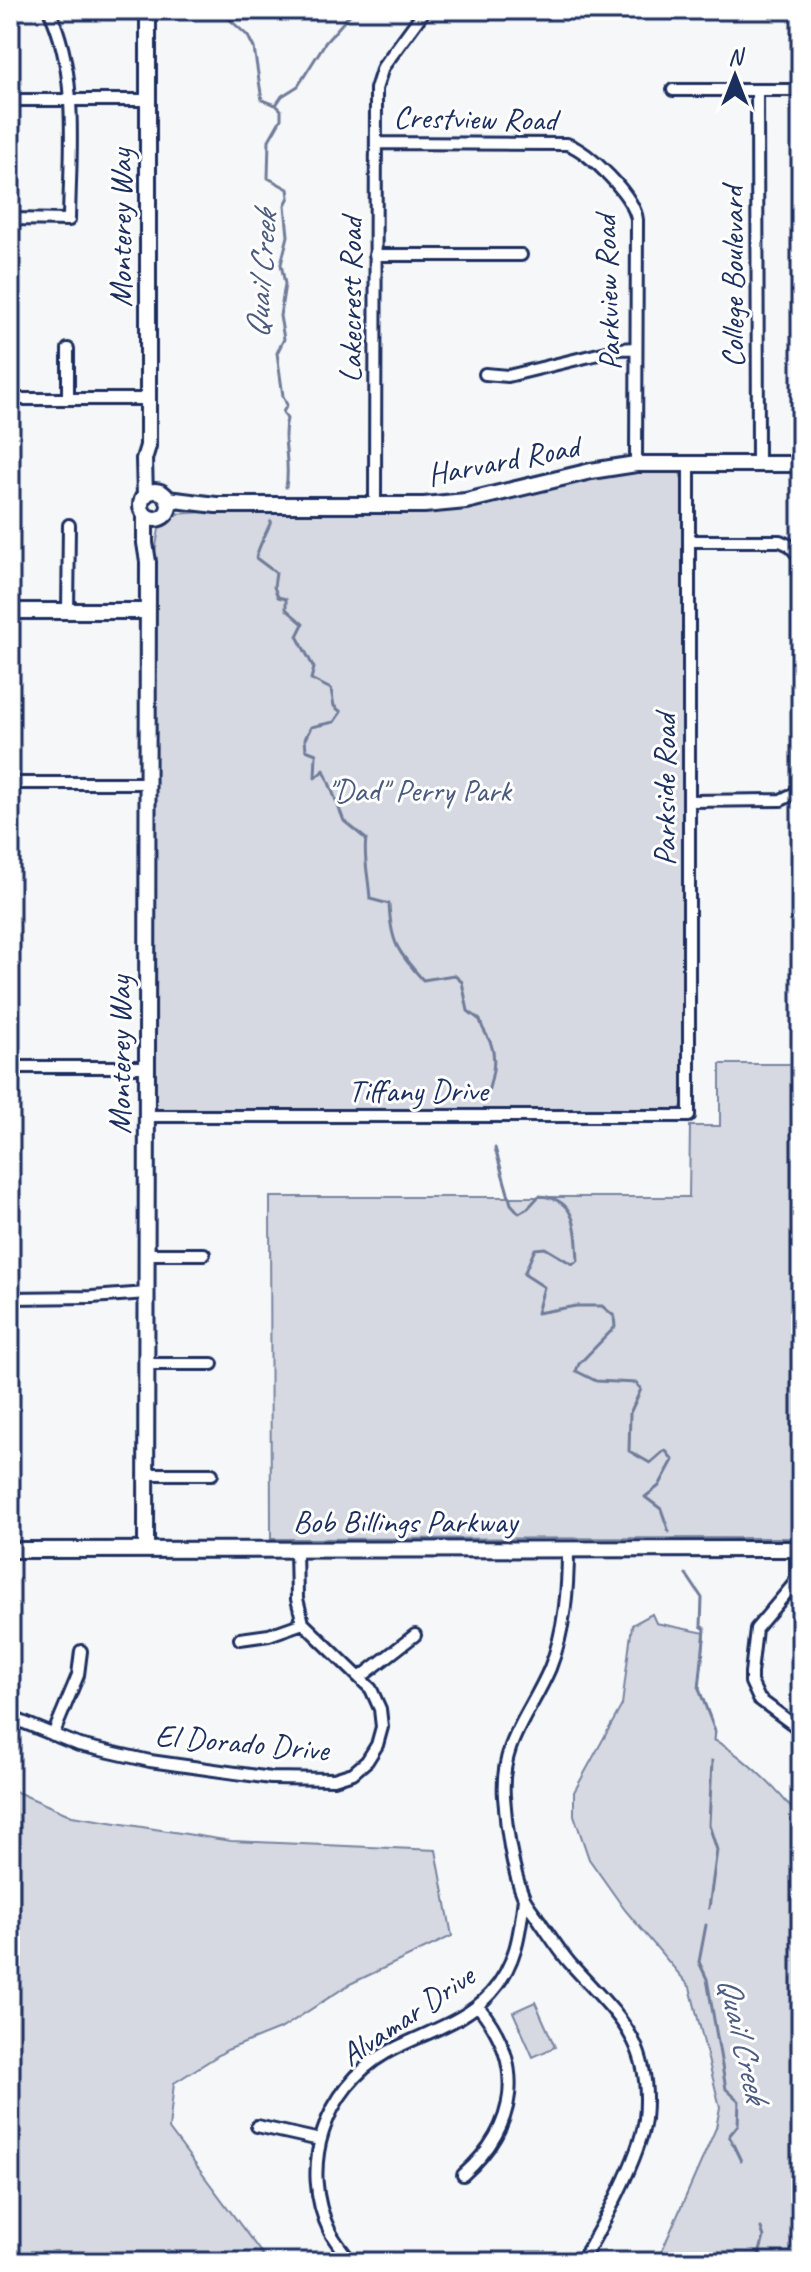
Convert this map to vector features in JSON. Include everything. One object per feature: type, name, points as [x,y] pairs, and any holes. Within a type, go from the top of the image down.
[{"type":"street","points":[[10,219],[69,220],[69,100],[65,56],[49,10]]},
{"type":"street","name":"Monterey Way","points":[[146,1549],[148,562],[160,508],[148,446],[148,10]]},
{"type":"street","name":"Lakecrest Road","points":[[375,505],[376,96],[380,72],[425,10]]},
{"type":"street","points":[[673,90],[801,90]]},
{"type":"street","name":"College Boulevard","points":[[757,90],[758,464]]},
{"type":"street","points":[[10,100],[148,100]]},
{"type":"street","name":"Crestview Road","points":[[376,143],[573,146]]},
{"type":"street","name":"Parkview Road","points":[[573,146],[587,155],[635,207],[636,464]]},
{"type":"street","points":[[375,255],[521,255]]},
{"type":"street","points":[[485,374],[508,376],[619,349],[636,348]]},
{"type":"street","points":[[68,349],[68,399]]},
{"type":"street","points":[[10,399],[148,399]]},
{"type":"street","name":"Monterey Way","points":[[148,446],[144,459],[145,496],[141,508],[160,508]]},
{"type":"street","name":"Harvard Road","points":[[160,508],[424,505],[466,501],[591,471],[636,464],[801,464]]},
{"type":"street","name":"Parkside Road","points":[[689,464],[689,1116]]},
{"type":"street","points":[[68,611],[69,525]]},
{"type":"street","points":[[689,541],[780,541],[789,545],[799,556],[801,748],[800,784],[787,799],[690,801]]},
{"type":"street","points":[[10,611],[148,611]]},
{"type":"street","points":[[10,783],[147,783]]},
{"type":"street","points":[[10,1067],[147,1067]]},
{"type":"street","name":"Tiffany Drive","points":[[147,1116],[689,1116]]},
{"type":"street","points":[[147,1254],[204,1254]]},
{"type":"street","points":[[10,1298],[147,1293]]},
{"type":"street","points":[[146,1364],[212,1364]]},
{"type":"street","points":[[146,1474],[212,1474]]},
{"type":"street","points":[[240,1639],[269,1635],[303,1623],[297,1599],[296,1549]]},
{"type":"street","name":"Alvamar Drive","points":[[351,2262],[331,2233],[320,2202],[317,2168],[320,2140],[339,2097],[364,2069],[388,2052],[455,2021],[478,2006],[498,1985],[519,1941],[524,1898],[509,1836],[503,1775],[510,1742],[543,1684],[558,1642],[567,1590],[568,1549]]},
{"type":"street","points":[[798,1728],[759,1699],[751,1673],[756,1629],[798,1578],[799,1549]]},
{"type":"street","name":"Bob Billings Parkway","points":[[10,1550],[799,1549]]},
{"type":"street","name":"El Dorado Drive","points":[[10,1717],[79,1745],[150,1761],[259,1776],[334,1779],[360,1768],[372,1754],[380,1735],[382,1718],[377,1700],[361,1677],[303,1623]]},
{"type":"street","points":[[361,1677],[415,1635]]},
{"type":"street","points":[[53,1735],[78,1675],[81,1651]]},
{"type":"street","name":"Alvamar Drive","points":[[524,1898],[567,1960],[624,2021],[639,2053],[644,2079],[644,2120],[639,2143],[581,2262]]},
{"type":"street","points":[[463,2175],[480,2160],[495,2140],[505,2118],[510,2095],[505,2052],[495,2029],[478,2006]]},
{"type":"street","points":[[257,2126],[320,2140]]},
{"type":"green space","name":"\"Dad\" Perry Park","points":[[671,469],[680,473],[683,482],[684,1100],[681,1108],[673,1111],[158,1110],[153,1102],[154,558],[160,523],[175,514],[233,510],[429,510],[634,470]]},
{"type":"green space","points":[[720,1064],[801,1064],[801,1538],[271,1539],[270,1197],[689,1197],[690,1126],[720,1126]]},
{"type":"green space","points":[[652,1614],[656,1623],[705,1633],[699,1689],[715,1731],[714,1740],[762,1777],[801,1823],[801,2262],[657,2262],[716,2128],[720,2107],[690,1987],[625,1910],[589,1859],[574,1815],[574,1792],[622,1705],[632,1625]]},
{"type":"green space","points":[[10,1789],[72,1816],[231,1841],[436,1850],[452,1936],[350,1984],[282,2028],[227,2050],[174,2083],[169,2129],[268,2262],[10,2262]]},
{"type":"green space","points":[[535,2002],[555,2047],[533,2057],[513,2012]]},
{"type":"waterway","name":"Quail Creek","points":[[219,10],[248,36],[254,48],[262,100],[281,110],[281,119],[269,140],[268,178],[288,189],[289,197],[285,205],[288,236],[281,264],[285,284],[280,316],[284,339],[277,353],[287,405],[283,412],[287,419],[286,487]]},
{"type":"waterway","points":[[276,105],[282,96],[298,86],[325,43],[354,10]]},
{"type":"waterway","name":"Quail Creek","points":[[271,521],[256,558],[276,573],[274,587],[278,597],[286,599],[286,609],[303,624],[297,636],[314,668],[311,679],[331,689],[334,706],[341,712],[334,722],[311,727],[305,739],[306,750],[316,754],[315,778],[324,770],[344,821],[366,839],[370,899],[389,904],[394,938],[407,961],[423,980],[454,975],[462,982],[468,1011],[480,1020],[493,1050],[488,1092]]},
{"type":"waterway","name":"Quail Creek","points":[[495,1148],[511,1204],[519,1213],[539,1196],[561,1203],[572,1218],[578,1261],[572,1264],[545,1248],[535,1249],[524,1274],[544,1287],[537,1313],[576,1306],[602,1306],[614,1316],[615,1327],[576,1371],[596,1381],[636,1383],[641,1389],[630,1413],[629,1451],[650,1463],[665,1450],[673,1460],[659,1486],[645,1497],[661,1509],[669,1532]]},
{"type":"waterway","name":"Quail Creek","points":[[686,1574],[702,1598],[701,1626],[705,1629],[699,1689],[715,1731],[714,1740]]},
{"type":"waterway","name":"Quail Creek","points":[[709,1908],[717,1850],[709,1825],[712,1761]]},
{"type":"waterway","name":"Quail Creek","points":[[706,1925],[699,1962],[707,1979],[726,2089],[739,2101],[738,2125],[729,2136],[741,2161]]},
{"type":"waterway","name":"Quail Creek","points":[[757,2262],[764,2237],[761,2228]]}]
